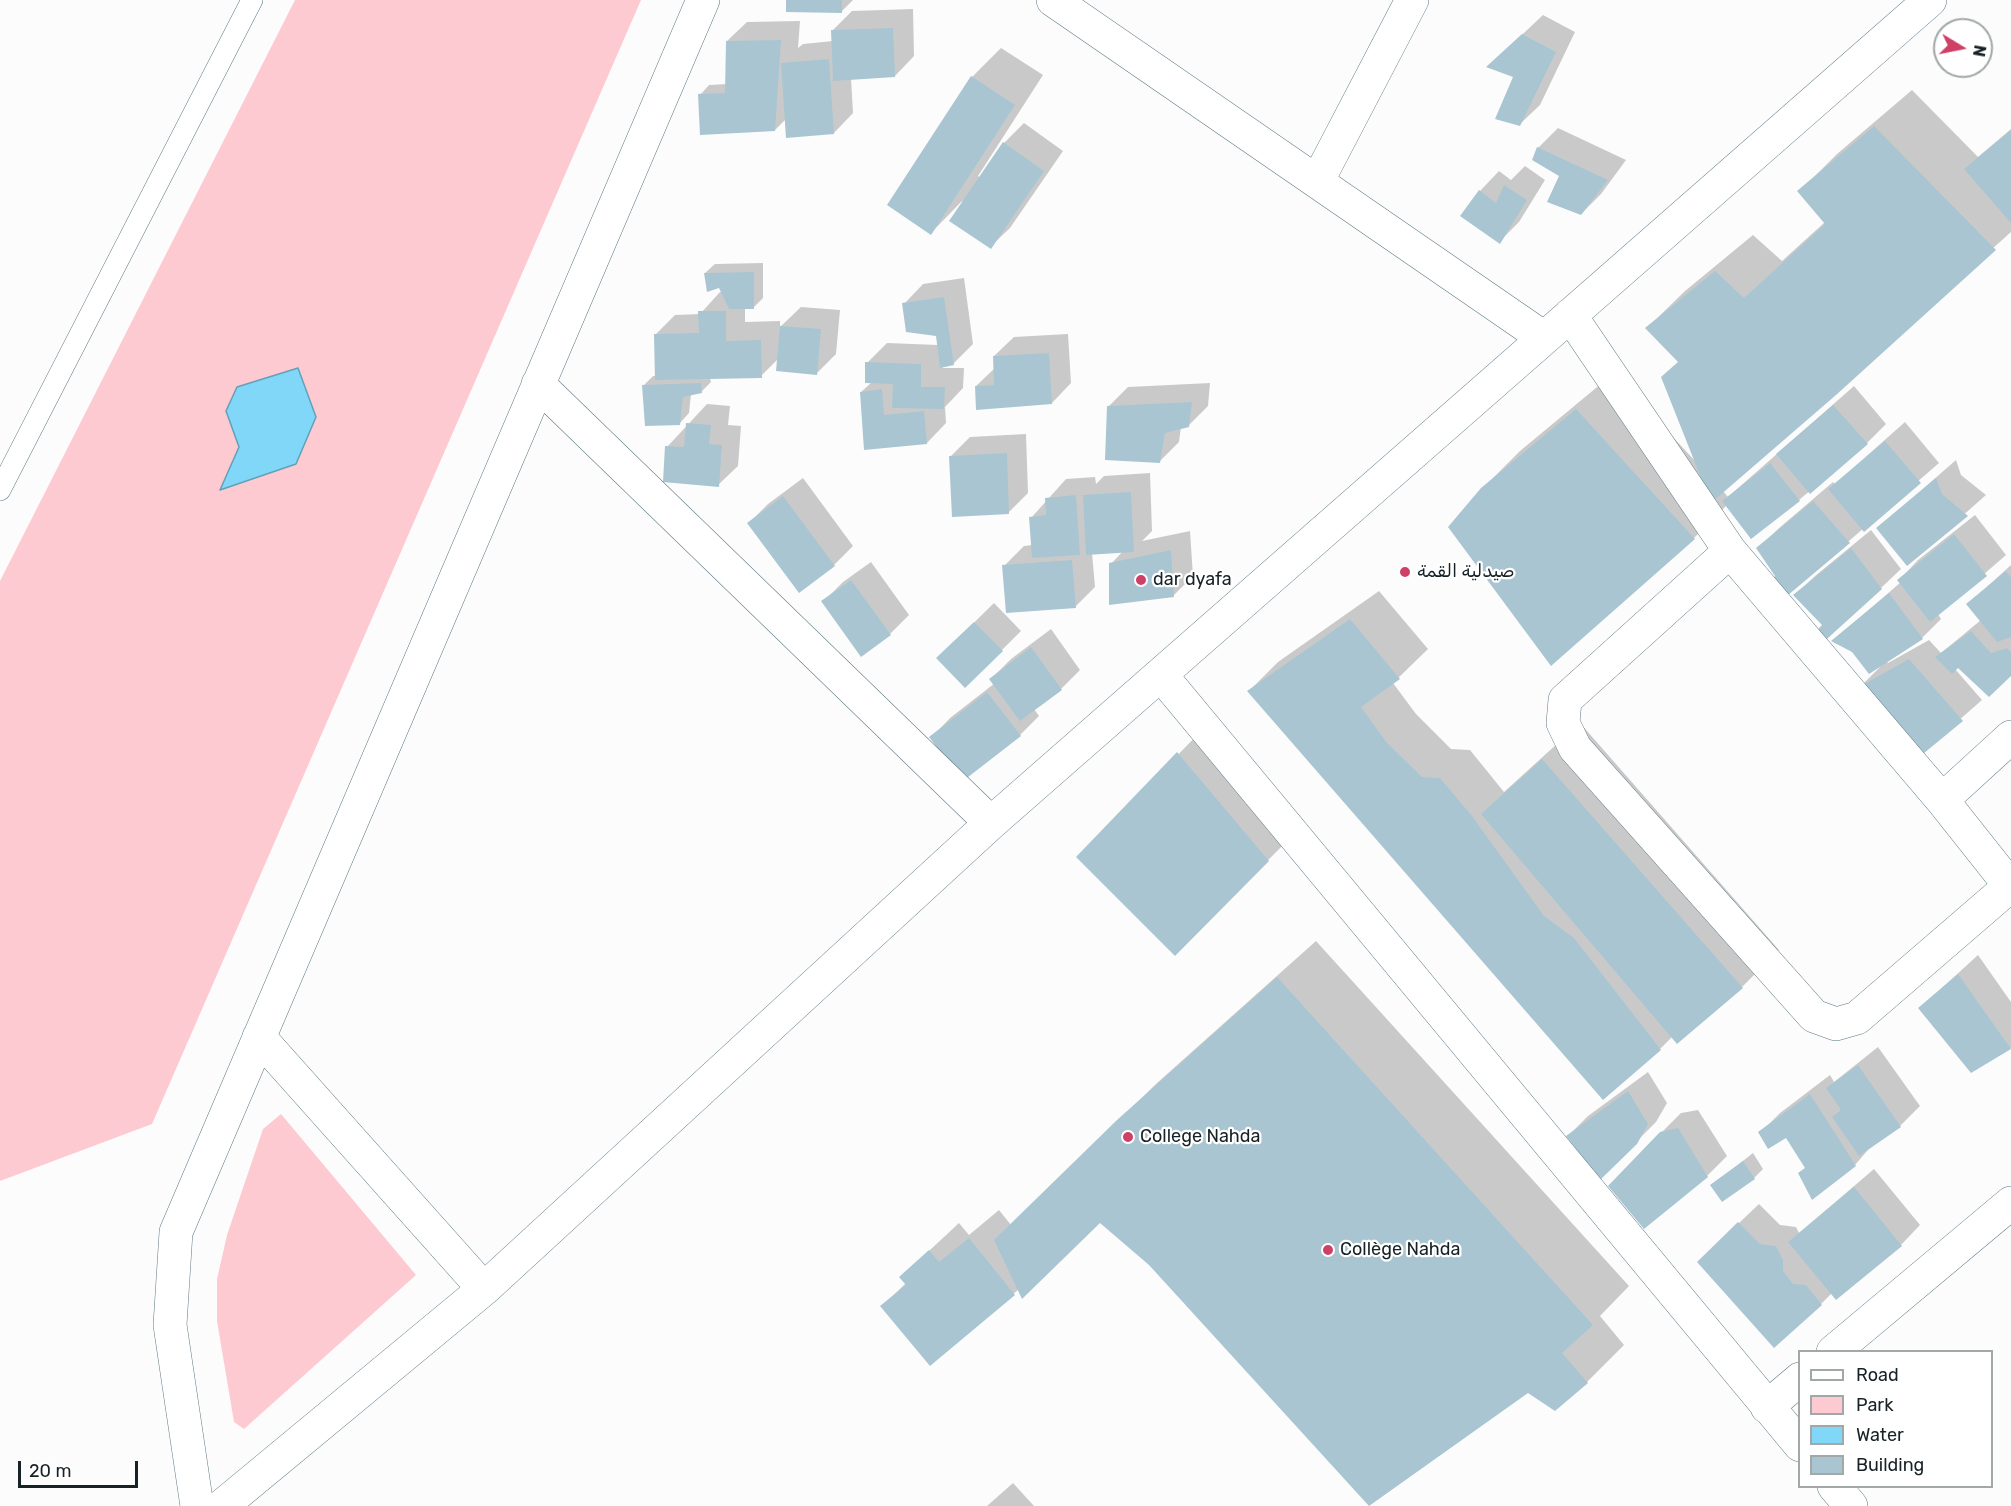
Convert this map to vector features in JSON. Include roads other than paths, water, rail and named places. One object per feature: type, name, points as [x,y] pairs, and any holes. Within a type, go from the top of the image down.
[{"type":"street","points":[[197,1506],[170,1325],[176,1232],[703,0]]},
{"type":"street","points":[[1053,0],[1318,180],[1544,338]]},
{"type":"street","points":[[1318,180],[1412,0]]},
{"type":"street","points":[[222,1506],[484,1289],[991,823],[1930,0]]},
{"type":"street","points":[[1570,315],[1730,551],[1942,800],[2011,886],[1857,1018],[1836,1024],[1814,1016],[1575,748],[1563,723],[1565,700],[1730,551]]},
{"type":"street","points":[[538,384],[991,823]]},
{"type":"street","points":[[1161,675],[1798,1443]]},
{"type":"street","points":[[1942,800],[2011,737]]},
{"type":"street","points":[[259,1037],[484,1289]]},
{"type":"street","points":[[1835,1350],[2011,1203]]},
{"type":"street","points":[[1767,1407],[1798,1381]]},
{"type":"street","points":[[1836,1488],[1851,1506]]},
{"type":"lane","points":[[0,490],[252,0]]},
{"type":"water","points":[[298,368],[316,417],[296,464],[220,490],[239,447],[226,411],[237,387]]},
{"type":"place","name":"صيدلية القمة","points":[[1405,572]]},
{"type":"place","name":"dar dyafa","points":[[1141,580]]},
{"type":"place","name":"College Nahda","points":[[1128,1137]]},
{"type":"place","name":"Collège Nahda","points":[[1328,1250]]}]
